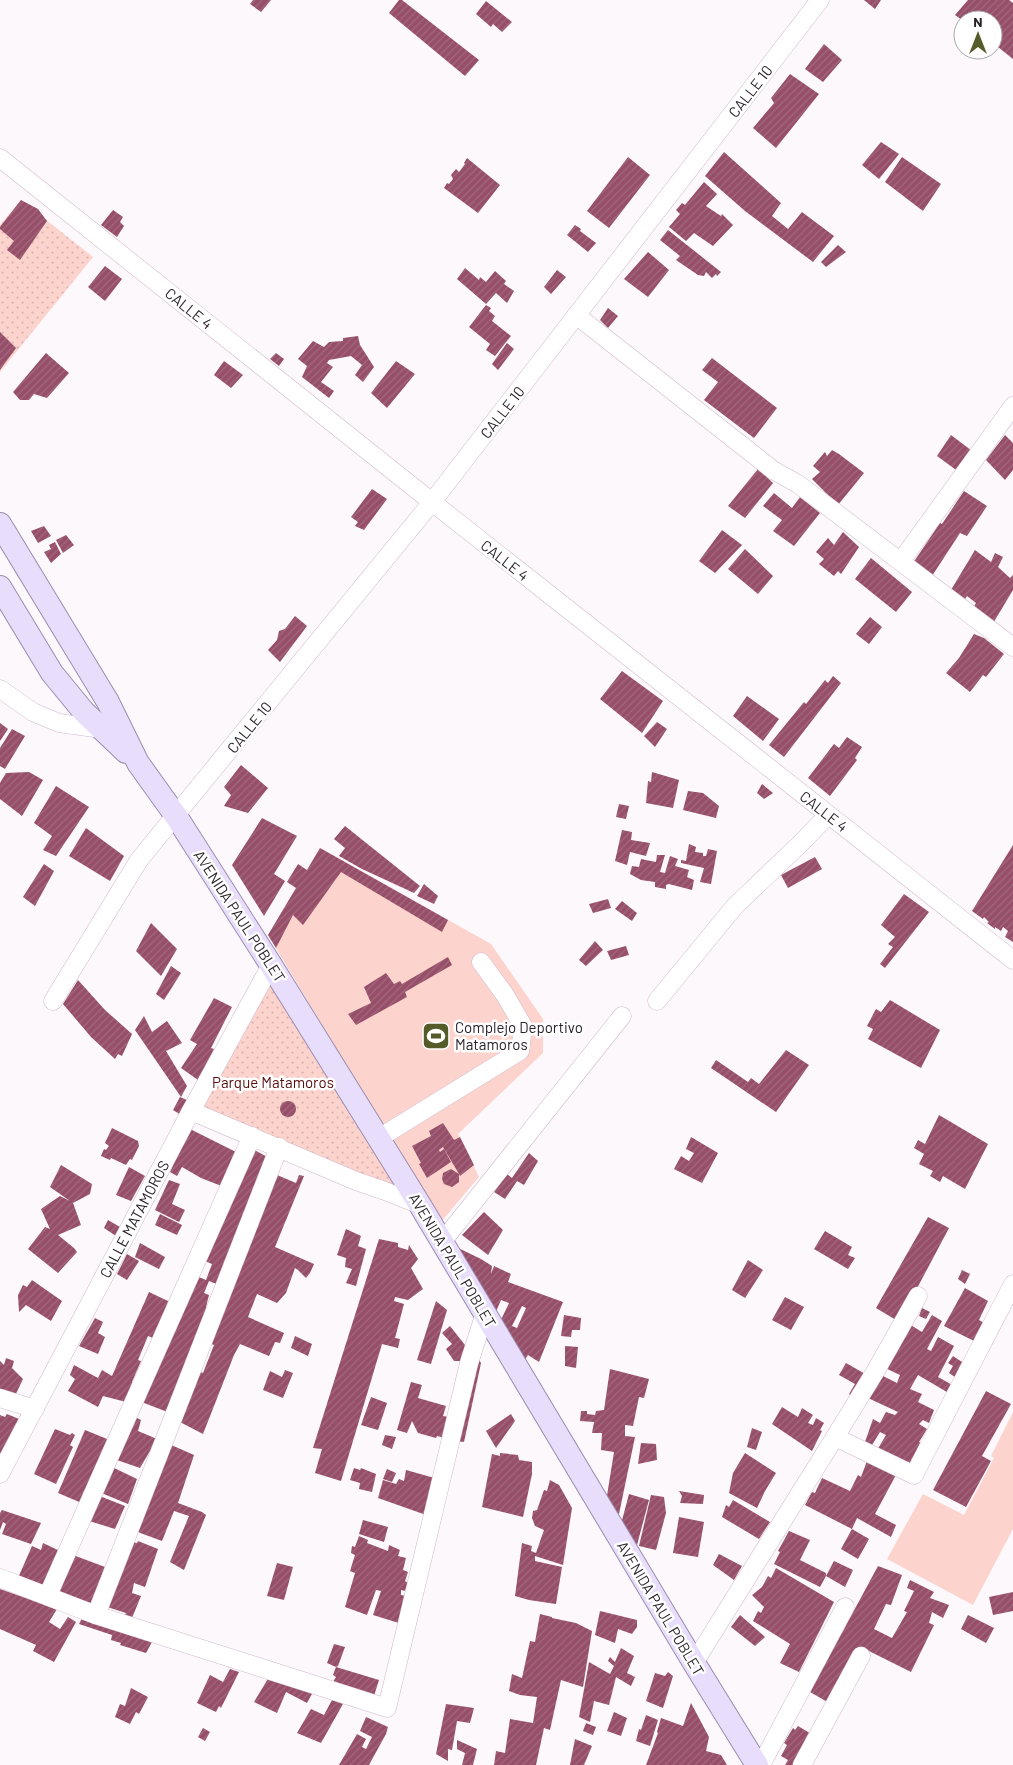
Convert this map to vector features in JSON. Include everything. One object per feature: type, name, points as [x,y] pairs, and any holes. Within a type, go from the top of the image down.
[{"type":"main road","name":"AVENIDA PAUL POBLET","points":[[0,524],[108,702],[138,763],[176,816],[379,1138],[757,1765]]},
{"type":"main road","name":"AVENIDA PAUL POBLET","points":[[0,587],[52,673],[84,712],[138,763]]},
{"type":"street","name":"CALLE 10","points":[[53,1001],[140,860],[432,502],[820,0]]},
{"type":"street","name":"CALLE 4","points":[[0,158],[432,502],[1013,960]]},
{"type":"street","points":[[576,315],[774,470],[798,484],[1013,647]]},
{"type":"street","points":[[901,561],[1013,406]]},
{"type":"street","points":[[0,689],[33,712],[59,723],[102,730]]},
{"type":"street","points":[[657,1001],[735,906],[801,843],[828,814]]},
{"type":"street","points":[[379,1138],[520,1051],[523,1026],[505,995],[481,962]]},
{"type":"street","name":"CALLE MATAMOROS","points":[[0,1474],[191,1111],[271,965]]},
{"type":"street","points":[[442,1242],[622,1016]]},
{"type":"street","points":[[191,1111],[356,1181],[385,1190],[420,1205]]},
{"type":"street","points":[[48,1595],[252,1136]]},
{"type":"street","points":[[96,1615],[279,1147]]},
{"type":"street","points":[[835,1437],[914,1475],[1013,1284]]},
{"type":"street","points":[[694,1663],[875,1372],[918,1296]]},
{"type":"street","points":[[0,1578],[96,1615],[387,1708],[469,1364],[485,1313]]},
{"type":"street","points":[[0,1398],[35,1409]]},
{"type":"street","points":[[762,1765],[844,1607]]},
{"type":"street","points":[[802,1765],[861,1656]]},
{"type":"green space","points":[[21,200],[93,257],[0,372],[0,225]]},
{"type":"green space","name":"Complejo Deportivo Matamoros","points":[[320,848],[491,944],[543,1019],[543,1053],[458,1134],[479,1177],[441,1222],[268,935]]},
{"type":"green space","name":"Parque Matamoros","points":[[272,976],[398,1187],[395,1192],[196,1106]]},
{"type":"green space","points":[[1013,1412],[1013,1529],[973,1605],[887,1559],[923,1494],[964,1515],[994,1458],[991,1456]]},
{"type":"building","points":[[253,0],[271,0],[261,12],[250,4]]},
{"type":"building","points":[[399,0],[402,0],[479,60],[465,76],[389,13]]},
{"type":"building","points":[[864,0],[881,0],[875,9]]},
{"type":"building","points":[[968,0],[1009,0],[1013,3],[1013,59],[1003,51],[1003,10],[959,10]]},
{"type":"building","points":[[486,1],[512,22],[502,32],[493,24],[491,27],[476,14]]},
{"type":"building","points":[[824,44],[842,60],[823,82],[805,69]]},
{"type":"building","points":[[790,74],[819,94],[776,148],[753,128],[774,103],[771,98]]},
{"type":"building","points":[[881,142],[899,154],[879,179],[862,165]]},
{"type":"building","points":[[724,152],[781,203],[772,216],[788,229],[802,212],[834,236],[813,262],[745,211],[705,176]]},
{"type":"building","points":[[628,157],[650,175],[609,228],[587,211]]},
{"type":"building","points":[[902,157],[941,184],[923,211],[885,182]]},
{"type":"building","points":[[467,158],[500,185],[478,213],[444,188],[453,179],[451,175],[456,169],[459,172]]},
{"type":"building","points":[[704,182],[717,194],[706,206],[721,216],[722,214],[733,225],[713,246],[694,233],[686,241],[669,227],[680,214],[676,210],[682,203],[685,205]]},
{"type":"building","points":[[21,200],[38,209],[47,221],[20,260],[7,250],[14,241],[0,227]]},
{"type":"building","points":[[113,210],[123,217],[120,222],[124,226],[117,237],[101,225]]},
{"type":"building","points":[[575,225],[596,243],[588,252],[567,235]]},
{"type":"building","points":[[668,230],[721,272],[712,278],[706,272],[704,276],[698,275],[676,260],[680,256],[660,240]]},
{"type":"building","points":[[838,245],[846,252],[826,267],[821,262]]},
{"type":"building","points":[[648,252],[669,270],[648,297],[624,279]]},
{"type":"building","points":[[105,266],[122,279],[105,301],[88,287]]},
{"type":"building","points":[[465,268],[479,280],[480,277],[486,282],[495,271],[506,281],[504,284],[514,291],[507,303],[496,293],[486,304],[457,279]]},
{"type":"building","points":[[557,270],[566,277],[551,294],[544,287]]},
{"type":"building","points":[[486,305],[491,308],[489,311],[495,316],[492,321],[511,336],[495,356],[486,350],[490,344],[469,327]]},
{"type":"building","points":[[608,308],[618,316],[608,328],[600,320]]},
{"type":"building","points":[[0,332],[16,348],[0,370]]},
{"type":"building","points":[[358,336],[360,345],[374,367],[363,382],[355,375],[362,365],[351,356],[329,360],[327,363],[333,367],[321,382],[334,391],[329,398],[302,377],[307,366],[298,359],[313,341],[324,347],[329,342],[343,341],[343,338]]},
{"type":"building","points":[[507,343],[514,349],[498,370],[492,364]]},
{"type":"building","points":[[46,353],[69,373],[47,398],[34,394],[29,400],[20,400],[13,392]]},
{"type":"building","points":[[276,353],[284,359],[279,366],[270,359]]},
{"type":"building","points":[[712,358],[777,408],[754,438],[704,400],[718,382],[702,370]]},
{"type":"building","points":[[224,361],[243,375],[231,388],[214,375]]},
{"type":"building","points":[[396,361],[415,374],[387,408],[371,393]]},
{"type":"building","points":[[951,435],[976,454],[963,475],[937,456]]},
{"type":"building","points":[[1005,435],[1013,443],[1013,470],[1005,480],[986,460]]},
{"type":"building","points":[[832,450],[864,473],[838,505],[812,479],[820,472],[813,466],[825,452],[827,456]]},
{"type":"building","points":[[758,469],[773,483],[745,518],[728,506]]},
{"type":"building","points":[[372,489],[387,499],[364,530],[355,526],[358,522],[351,517]]},
{"type":"building","points":[[964,491],[987,506],[967,536],[960,533],[932,576],[913,563]]},
{"type":"building","points":[[774,493],[792,508],[800,497],[820,513],[794,546],[773,531],[782,520],[763,506]]},
{"type":"building","points":[[44,526],[51,536],[38,543],[31,531]]},
{"type":"building","points":[[722,530],[742,545],[715,573],[699,561]]},
{"type":"building","points":[[843,532],[859,547],[841,574],[838,571],[834,576],[819,564],[824,559],[816,552],[828,538],[834,545]]},
{"type":"building","points":[[66,535],[74,545],[63,553],[56,540]]},
{"type":"building","points":[[55,542],[61,554],[51,563],[44,552],[51,549],[49,545]]},
{"type":"building","points":[[745,549],[773,576],[758,594],[728,569]]},
{"type":"building","points":[[975,550],[991,562],[995,553],[1003,557],[998,567],[1010,578],[1013,575],[1013,590],[992,625],[972,610],[976,603],[967,596],[965,599],[951,590]]},
{"type":"building","points":[[871,558],[912,592],[896,612],[855,579]]},
{"type":"building","points":[[295,616],[307,626],[280,662],[268,650],[277,640],[279,631],[285,629]]},
{"type":"building","points":[[870,617],[882,627],[869,644],[856,634]]},
{"type":"building","points":[[974,634],[984,638],[1004,654],[986,677],[983,675],[970,692],[946,673],[959,658]]},
{"type":"building","points":[[622,671],[663,701],[642,733],[600,699]]},
{"type":"building","points":[[833,676],[841,683],[784,757],[769,745],[804,702],[806,704],[825,680],[828,683]]},
{"type":"building","points":[[747,696],[779,719],[763,741],[733,716]]},
{"type":"building","points":[[657,722],[667,729],[655,747],[644,736]]},
{"type":"building","points":[[0,723],[8,729],[0,741]]},
{"type":"building","points":[[12,729],[25,736],[5,769],[0,766],[0,748]]},
{"type":"building","points":[[847,737],[862,747],[855,758],[857,760],[830,796],[808,778],[834,744],[839,748]]},
{"type":"building","points":[[241,765],[268,788],[248,813],[224,806],[231,795],[224,787]]},
{"type":"building","points":[[29,772],[43,780],[22,816],[0,799],[0,783],[6,773]]},
{"type":"building","points":[[652,772],[679,780],[673,808],[646,803],[648,781],[651,782]]},
{"type":"building","points":[[762,784],[773,793],[764,799],[757,793]]},
{"type":"building","points":[[56,786],[89,807],[56,856],[43,850],[52,836],[34,823]]},
{"type":"building","points":[[688,791],[703,793],[719,806],[716,818],[683,810]]},
{"type":"building","points":[[619,804],[629,806],[626,819],[616,817]]},
{"type":"building","points":[[262,818],[297,836],[274,874],[285,881],[264,916],[232,865]]},
{"type":"building","points":[[345,826],[420,886],[414,893],[339,856],[345,848],[334,839]]},
{"type":"building","points":[[86,828],[124,856],[110,881],[69,856]]},
{"type":"building","points":[[622,830],[632,832],[631,840],[650,843],[646,856],[630,852],[627,865],[615,861]]},
{"type":"building","points":[[689,844],[696,847],[695,852],[703,853],[703,856],[706,856],[708,849],[717,851],[711,884],[700,882],[704,868],[681,863],[681,860],[686,861]]},
{"type":"building","points":[[1013,845],[1013,942],[1005,937],[1008,931],[1003,927],[1001,931],[995,927],[995,929],[987,923],[989,922],[984,917],[983,919],[972,911]]},
{"type":"building","points":[[320,848],[448,920],[442,932],[341,872],[303,925],[293,915],[276,948],[268,935],[296,888],[287,882],[298,864],[307,870]]},
{"type":"building","points":[[657,855],[665,855],[660,872],[665,873],[670,856],[678,859],[675,866],[689,870],[687,877],[694,880],[692,890],[669,884],[666,885],[666,889],[655,887],[655,882],[641,880],[630,874],[632,866],[639,867],[641,859],[656,862]]},
{"type":"building","points":[[815,857],[822,869],[788,888],[781,875]]},
{"type":"building","points":[[44,864],[54,871],[35,906],[23,897]]},
{"type":"building","points":[[424,884],[438,896],[434,904],[417,896]]},
{"type":"building","points":[[904,894],[929,912],[885,968],[880,964],[893,947],[888,944],[895,937],[881,925]]},
{"type":"building","points":[[608,899],[611,908],[593,913],[589,904]]},
{"type":"building","points":[[622,901],[637,913],[632,921],[615,909]]},
{"type":"building","points":[[151,923],[177,949],[161,976],[136,951]]},
{"type":"building","points":[[595,941],[603,950],[586,966],[579,960]]},
{"type":"building","points":[[626,946],[629,955],[611,960],[607,951]]},
{"type":"building","points":[[448,957],[452,965],[405,992],[407,997],[356,1025],[348,1014],[371,1003],[364,987],[386,973],[394,984],[400,981],[402,984]]},
{"type":"building","points":[[171,966],[181,973],[164,1000],[156,994]]},
{"type":"building","points":[[78,980],[105,1010],[132,1034],[122,1056],[118,1054],[115,1059],[91,1037],[63,1004]]},
{"type":"building","points":[[214,998],[232,1007],[211,1048],[214,1049],[198,1080],[181,1068],[197,1044],[190,1040]]},
{"type":"building","points":[[890,1000],[940,1030],[921,1068],[868,1039],[873,1029],[867,1026],[876,1009],[881,1012]]},
{"type":"building","points":[[144,1016],[152,1032],[167,1021],[182,1043],[166,1051],[187,1086],[181,1097],[135,1030]]},
{"type":"building","points":[[786,1050],[809,1065],[776,1112],[711,1068],[716,1060],[748,1082],[751,1078],[759,1084]]},
{"type":"building","points":[[180,1097],[189,1101],[181,1115],[173,1110]]},
{"type":"building","points":[[288,1101],[296,1109],[288,1117],[280,1109]]},
{"type":"building","points":[[939,1115],[988,1144],[965,1189],[943,1176],[940,1182],[930,1176],[933,1171],[919,1164],[924,1154],[914,1148],[918,1140],[925,1144]]},
{"type":"building","points":[[443,1123],[454,1140],[460,1137],[474,1165],[460,1176],[443,1147],[439,1150],[440,1152],[444,1149],[451,1162],[427,1178],[412,1146],[431,1136],[429,1131]]},
{"type":"building","points":[[112,1128],[138,1141],[139,1146],[132,1160],[130,1159],[126,1165],[111,1158],[110,1160],[101,1156],[104,1149],[106,1150],[109,1146],[105,1143]]},
{"type":"building","points":[[190,1129],[240,1154],[224,1187],[201,1178],[182,1167],[177,1176],[170,1172]]},
{"type":"building","points":[[691,1137],[718,1153],[702,1183],[674,1169],[681,1156],[689,1161],[694,1153],[686,1149]]},
{"type":"building","points":[[251,1148],[271,1159],[219,1285],[209,1281],[204,1293],[209,1295],[206,1307],[210,1309],[170,1413],[139,1401],[194,1275],[206,1280],[212,1264],[200,1259]]},
{"type":"building","points":[[529,1153],[538,1161],[524,1185],[517,1181],[505,1199],[494,1192],[507,1174],[512,1178]]},
{"type":"building","points":[[61,1165],[92,1184],[90,1194],[73,1203],[81,1225],[58,1235],[77,1252],[58,1273],[28,1249],[45,1227],[50,1229],[41,1209],[60,1196],[70,1201],[50,1187]]},
{"type":"building","points":[[129,1167],[145,1176],[131,1201],[116,1195]]},
{"type":"building","points":[[451,1169],[459,1174],[459,1182],[452,1187],[444,1184],[442,1179],[443,1173]]},
{"type":"building","points":[[277,1175],[296,1183],[299,1175],[304,1176],[275,1247],[314,1264],[306,1278],[295,1268],[286,1293],[277,1303],[257,1294],[248,1317],[284,1333],[280,1343],[275,1342],[269,1356],[240,1344],[203,1434],[178,1421],[198,1371],[203,1373],[214,1345],[209,1343]]},
{"type":"building","points":[[169,1180],[180,1184],[172,1204],[185,1210],[179,1222],[155,1210]]},
{"type":"building","points":[[484,1212],[503,1230],[488,1255],[462,1235]]},
{"type":"building","points":[[160,1214],[182,1225],[177,1235],[155,1225]]},
{"type":"building","points":[[928,1217],[949,1228],[915,1292],[896,1320],[876,1308]]},
{"type":"building","points":[[108,1220],[120,1227],[116,1236],[104,1228]]},
{"type":"building","points":[[346,1229],[361,1236],[358,1246],[366,1249],[356,1286],[346,1283],[352,1269],[345,1267],[346,1258],[337,1255]]},
{"type":"building","points":[[825,1231],[852,1247],[848,1255],[855,1258],[848,1269],[814,1249]]},
{"type":"building","points":[[379,1239],[398,1243],[398,1247],[408,1250],[409,1245],[418,1259],[411,1268],[423,1289],[408,1300],[395,1297],[394,1301],[404,1304],[395,1338],[400,1339],[398,1348],[382,1344],[341,1481],[315,1473],[322,1449],[313,1448]]},
{"type":"building","points":[[140,1243],[165,1257],[159,1269],[135,1257]]},
{"type":"building","points":[[452,1245],[492,1266],[491,1274],[494,1266],[511,1274],[508,1282],[563,1302],[539,1362],[528,1355],[523,1363],[499,1324],[509,1303],[501,1300],[494,1316]],"holes":[[[522,1306],[526,1308],[517,1328],[512,1326]]]},
{"type":"building","points":[[127,1254],[139,1261],[127,1280],[117,1274]]},
{"type":"building","points":[[748,1260],[763,1270],[745,1298],[732,1290]]},
{"type":"building","points":[[962,1270],[970,1274],[965,1284],[958,1279]]},
{"type":"building","points":[[32,1280],[62,1301],[51,1321],[26,1305],[19,1312],[18,1295],[23,1285],[27,1287]]},
{"type":"building","points":[[965,1288],[988,1301],[979,1320],[986,1324],[978,1343],[944,1326]]},
{"type":"building","points":[[149,1292],[170,1302],[153,1338],[148,1336],[138,1360],[141,1361],[132,1382],[135,1383],[126,1402],[103,1396],[98,1407],[68,1391],[75,1379],[70,1375],[74,1365],[98,1378],[102,1370],[112,1376]]},
{"type":"building","points":[[785,1297],[804,1307],[791,1330],[772,1320]]},
{"type":"building","points":[[436,1301],[447,1310],[431,1364],[417,1360]]},
{"type":"building","points":[[922,1308],[930,1312],[926,1319],[919,1316]]},
{"type":"building","points":[[564,1315],[581,1318],[580,1330],[572,1330],[571,1337],[561,1336]]},
{"type":"building","points":[[932,1315],[942,1321],[927,1349],[931,1351],[938,1337],[954,1346],[938,1377],[956,1387],[952,1395],[918,1375],[910,1389],[922,1394],[918,1402],[934,1410],[929,1423],[923,1420],[919,1424],[927,1429],[919,1442],[924,1444],[911,1468],[876,1452],[886,1435],[880,1432],[872,1445],[865,1442],[873,1419],[880,1423],[886,1412],[895,1415],[898,1412],[868,1398],[881,1375],[897,1383],[900,1375],[883,1367],[909,1324],[922,1332]]},
{"type":"building","points":[[95,1318],[103,1322],[98,1333],[105,1337],[98,1354],[79,1346]]},
{"type":"building","points":[[450,1326],[465,1345],[465,1359],[462,1361],[454,1361],[446,1349],[452,1344],[442,1333]]},
{"type":"building","points":[[295,1336],[312,1344],[308,1356],[291,1348]]},
{"type":"building","points":[[565,1346],[578,1347],[576,1368],[565,1366]]},
{"type":"building","points":[[474,1353],[481,1363],[464,1442],[456,1441]]},
{"type":"building","points":[[953,1356],[965,1364],[958,1379],[949,1373],[953,1366],[948,1363]]},
{"type":"building","points":[[6,1358],[14,1361],[12,1368],[23,1379],[13,1400],[0,1396],[0,1361],[4,1365]]},
{"type":"building","points":[[846,1363],[867,1375],[853,1397],[849,1394],[855,1384],[839,1375]]},
{"type":"building","points":[[610,1369],[649,1379],[644,1398],[639,1397],[633,1426],[625,1425],[625,1436],[635,1437],[619,1514],[605,1508],[614,1452],[601,1450],[602,1433],[592,1433],[594,1422],[580,1421],[581,1411],[587,1411],[587,1414],[595,1415],[596,1411],[604,1410]]},
{"type":"building","points":[[285,1370],[293,1373],[283,1398],[263,1390],[270,1371],[282,1377]]},
{"type":"building","points":[[411,1382],[422,1385],[418,1398],[446,1406],[443,1416],[449,1417],[445,1438],[437,1436],[436,1438],[418,1433],[412,1421],[407,1433],[397,1430]]},
{"type":"building","points":[[986,1391],[1011,1404],[982,1456],[991,1461],[966,1507],[933,1490]]},
{"type":"building","points":[[371,1397],[387,1403],[378,1430],[361,1425]]},
{"type":"building","points":[[782,1407],[798,1417],[802,1408],[813,1415],[808,1423],[813,1425],[816,1418],[824,1423],[812,1451],[772,1424]]},
{"type":"building","points":[[7,1414],[19,1419],[0,1459],[0,1415],[5,1417]]},
{"type":"building","points":[[511,1414],[515,1421],[496,1448],[486,1431]]},
{"type":"building","points":[[133,1416],[141,1420],[138,1431],[157,1439],[140,1468],[114,1459]]},
{"type":"building","points":[[752,1428],[762,1432],[756,1450],[747,1447]]},
{"type":"building","points":[[55,1429],[75,1435],[70,1445],[73,1447],[56,1484],[34,1474]]},
{"type":"building","points":[[85,1430],[112,1441],[84,1504],[58,1493]]},
{"type":"building","points":[[385,1435],[396,1437],[392,1449],[382,1445]]},
{"type":"building","points":[[641,1443],[656,1444],[657,1460],[638,1464]]},
{"type":"building","points":[[169,1444],[194,1455],[178,1503],[206,1515],[184,1570],[170,1562],[189,1516],[174,1511],[162,1541],[135,1531]]},
{"type":"building","points":[[500,1453],[518,1455],[519,1460],[532,1462],[532,1474],[523,1517],[482,1507],[492,1454],[500,1456]]},
{"type":"building","points":[[745,1453],[776,1473],[757,1508],[729,1493],[733,1473]]},
{"type":"building","points":[[867,1461],[897,1473],[875,1514],[896,1525],[891,1537],[857,1518],[852,1529],[805,1505],[812,1492],[815,1493],[822,1478],[850,1491],[858,1475],[861,1477]]},
{"type":"building","points":[[110,1466],[137,1479],[128,1504],[99,1492]]},
{"type":"building","points":[[354,1468],[360,1470],[361,1468],[376,1474],[372,1492],[359,1489],[360,1483],[350,1480]]},
{"type":"building","points":[[387,1469],[396,1473],[392,1482],[383,1479]]},
{"type":"building","points":[[406,1470],[438,1479],[429,1516],[378,1498],[383,1480],[396,1484],[399,1479],[404,1481]]},
{"type":"building","points":[[550,1480],[559,1485],[572,1508],[563,1565],[535,1556],[535,1561],[562,1567],[556,1604],[515,1596],[522,1543],[532,1546],[531,1551],[536,1553],[544,1530],[535,1526],[532,1518],[533,1511],[537,1510],[544,1490],[547,1491]]},
{"type":"building","points":[[679,1491],[704,1495],[703,1504],[680,1503],[682,1496]]},
{"type":"building","points":[[629,1494],[649,1500],[637,1545],[621,1524]]},
{"type":"building","points":[[97,1495],[125,1506],[115,1529],[86,1520]]},
{"type":"building","points":[[651,1495],[664,1497],[666,1513],[656,1550],[639,1546]]},
{"type":"building","points":[[733,1500],[770,1522],[759,1539],[722,1517],[726,1505],[729,1507]]},
{"type":"building","points":[[2,1510],[41,1523],[31,1544],[2,1534],[6,1524],[3,1522],[0,1530],[0,1513]]},
{"type":"building","points":[[679,1517],[704,1522],[698,1557],[673,1553]]},
{"type":"building","points":[[363,1520],[388,1527],[384,1542],[359,1534]]},
{"type":"building","points":[[852,1529],[869,1539],[858,1559],[841,1549]]},
{"type":"building","points":[[789,1531],[810,1540],[800,1560],[826,1573],[820,1587],[774,1564],[780,1552],[778,1551]]},
{"type":"building","points":[[359,1536],[368,1540],[367,1543],[388,1551],[389,1545],[400,1550],[398,1556],[406,1558],[403,1570],[408,1572],[405,1581],[408,1583],[405,1591],[401,1590],[401,1595],[411,1597],[402,1624],[373,1615],[381,1591],[376,1590],[367,1615],[345,1607],[355,1573],[350,1571],[355,1555],[351,1553],[352,1546],[355,1547]]},
{"type":"building","points":[[138,1541],[158,1549],[145,1587],[134,1583],[132,1593],[141,1596],[132,1618],[125,1615],[126,1613],[104,1606],[131,1542],[137,1543]]},
{"type":"building","points":[[43,1543],[60,1551],[44,1589],[18,1578],[32,1546],[41,1550]]},
{"type":"building","points":[[719,1554],[742,1566],[734,1580],[713,1565]]},
{"type":"building","points":[[73,1555],[105,1567],[89,1607],[56,1596]]},
{"type":"building","points":[[834,1561],[853,1570],[845,1587],[826,1576]]},
{"type":"building","points":[[277,1563],[293,1567],[284,1600],[267,1596]]},
{"type":"building","points":[[878,1566],[902,1575],[891,1605],[886,1604],[874,1629],[892,1638],[907,1612],[904,1611],[914,1591],[907,1588],[910,1580],[934,1592],[930,1598],[949,1605],[943,1618],[932,1612],[929,1623],[934,1625],[911,1672],[863,1648],[831,1704],[810,1692]]},
{"type":"building","points":[[776,1568],[834,1602],[799,1672],[780,1663],[790,1644],[753,1621],[758,1611],[761,1613],[764,1607],[752,1595],[762,1587],[768,1576],[771,1578]]},
{"type":"building","points":[[0,1589],[57,1609],[49,1622],[60,1629],[68,1617],[76,1622],[54,1662],[33,1651],[36,1645],[0,1629]]},
{"type":"building","points":[[1013,1592],[1013,1611],[993,1615],[989,1597]]},
{"type":"building","points":[[600,1611],[637,1620],[637,1627],[632,1634],[618,1629],[615,1643],[595,1635]]},
{"type":"building","points":[[540,1614],[576,1623],[592,1631],[583,1687],[561,1680],[550,1730],[544,1728],[536,1765],[494,1765],[496,1751],[505,1753],[510,1719],[533,1723],[537,1697],[520,1695],[509,1691],[512,1674],[522,1678],[530,1641],[535,1642]]},
{"type":"building","points":[[740,1615],[765,1637],[755,1646],[731,1627]]},
{"type":"building","points":[[968,1615],[994,1628],[986,1643],[961,1629]]},
{"type":"building","points":[[82,1618],[152,1642],[146,1653],[120,1645],[121,1643],[111,1640],[112,1635],[79,1624]]},
{"type":"building","points":[[334,1644],[345,1647],[336,1667],[327,1663]]},
{"type":"building","points":[[621,1648],[634,1656],[627,1673],[635,1677],[631,1686],[616,1677],[609,1705],[594,1701],[590,1722],[579,1717],[589,1662],[610,1674],[614,1666],[608,1661],[610,1657],[615,1662]]},
{"type":"building","points":[[336,1667],[379,1680],[373,1699],[333,1682],[336,1677],[333,1675]]},
{"type":"building","points":[[230,1669],[239,1672],[221,1708],[219,1706],[216,1712],[197,1703],[210,1675],[223,1682]]},
{"type":"building","points":[[668,1672],[673,1676],[663,1708],[646,1701],[655,1673],[665,1676]]},
{"type":"building","points":[[269,1677],[313,1692],[307,1703],[286,1692],[277,1713],[254,1702]]},
{"type":"building","points":[[131,1688],[148,1697],[139,1714],[136,1712],[130,1724],[115,1717],[120,1704],[125,1706]]},
{"type":"building","points":[[332,1700],[343,1704],[321,1743],[297,1733],[311,1709],[324,1715]]},
{"type":"building","points":[[691,1703],[709,1737],[706,1751],[721,1755],[727,1765],[646,1765],[658,1733],[661,1718],[683,1726]]},
{"type":"building","points":[[446,1704],[474,1708],[470,1723],[457,1721],[452,1750],[448,1749],[448,1761],[436,1754]]},
{"type":"building","points":[[614,1712],[627,1718],[621,1736],[607,1731]]},
{"type":"building","points":[[646,1715],[658,1720],[650,1746],[636,1741],[639,1729],[641,1730]]},
{"type":"building","points":[[366,1717],[388,1727],[369,1765],[339,1765],[357,1734],[366,1739],[362,1747],[366,1749],[372,1737],[360,1731]]},
{"type":"building","points":[[586,1723],[596,1727],[593,1735],[583,1731]]},
{"type":"building","points":[[798,1726],[813,1735],[795,1765],[785,1765],[788,1760],[781,1756],[787,1745],[784,1743],[793,1728],[795,1730]]},
{"type":"building","points":[[203,1728],[210,1732],[205,1741],[198,1737]]},
{"type":"building","points":[[575,1739],[592,1746],[584,1765],[570,1765]]},
{"type":"building","points":[[457,1740],[477,1749],[473,1765],[462,1765],[465,1753],[457,1749]]},
{"type":"place","name":"Complejo Deportivo Matamoros","points":[[436,1036]]}]
